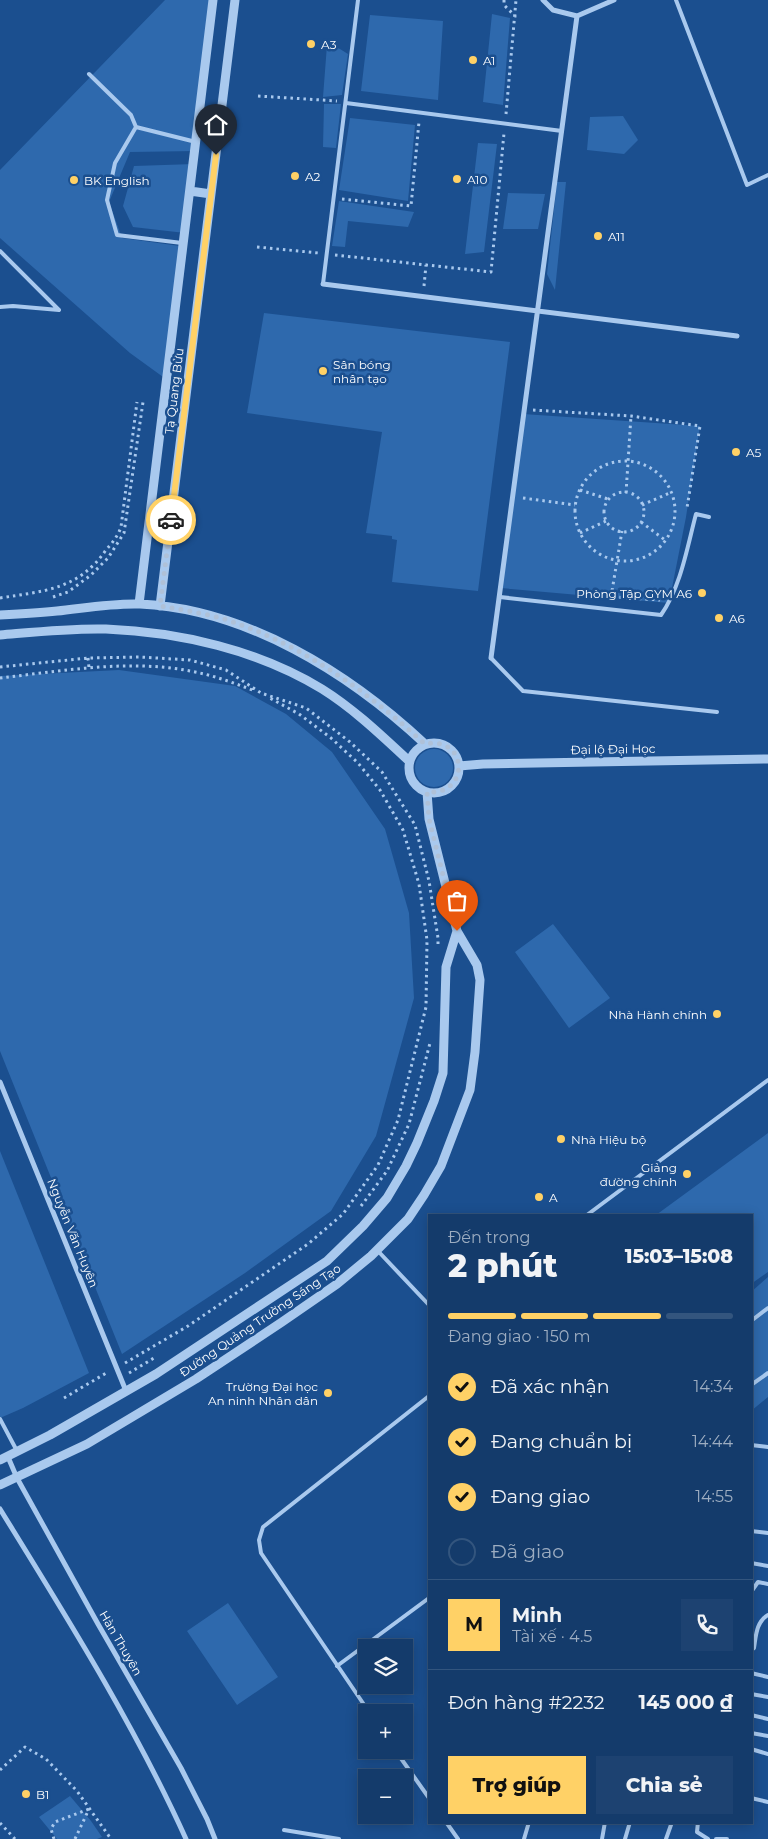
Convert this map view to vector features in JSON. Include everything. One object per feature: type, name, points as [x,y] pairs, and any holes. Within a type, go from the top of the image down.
[{"type":"street","name":"Tạ Quang Bửu","points":[[139,604],[213,0]]},
{"type":"street","name":"Tạ Quang Bửu","points":[[160,606],[235,0]]},
{"type":"street","points":[[544,0],[553,10],[578,16],[614,0]]},
{"type":"street","points":[[492,658],[578,16]]},
{"type":"street","points":[[190,191],[211,194]]},
{"type":"street","points":[[323,284],[737,336]]},
{"type":"street","points":[[0,615],[93,606],[139,604],[160,606],[226,620],[268,636],[300,652],[363,693],[408,728],[425,744]]},
{"type":"street","points":[[0,636],[37,632],[105,629],[154,633],[205,642],[239,652],[270,663],[322,689],[356,713],[410,761]]},
{"type":"street","points":[[440,743],[454,752],[459,766],[455,781],[443,791],[427,792],[414,783],[410,777],[410,761],[413,754],[425,744],[440,743]]},
{"type":"street","name":"Đại lộ Đại Học","points":[[459,766],[768,759]]},
{"type":"street","name":"Đường Quảng Trường Sáng Tạo","points":[[0,1485],[87,1444],[196,1380],[337,1284],[377,1250],[408,1218],[441,1166],[470,1090],[475,1052],[480,980],[477,965],[457,931],[429,819],[427,792]]},
{"type":"street","name":"Đường Quảng Trường Sáng Tạo","points":[[4,1459],[156,1374],[327,1261],[363,1226],[387,1198],[418,1143],[443,1073],[446,967],[457,931]]},
{"type":"street","name":"Nguyễn Văn Huyên","points":[[0,1082],[126,1391]]},
{"type":"street","name":"Hàn Thuyên","points":[[4,1459],[17,1478],[181,1768],[215,1839]]},
{"type":"street","points":[[0,1509],[62,1611],[141,1748],[186,1839]]},
{"type":"lane","points":[[323,284],[358,0]]},
{"type":"lane","points":[[676,0],[747,185],[768,175]]},
{"type":"lane","points":[[89,74],[131,115],[136,127]]},
{"type":"lane","points":[[346,102],[562,131]]},
{"type":"lane","points":[[136,127],[196,142]]},
{"type":"lane","points":[[136,127],[115,163],[107,200],[117,235],[183,243]]},
{"type":"lane","points":[[0,251],[59,310],[14,306],[0,307]]},
{"type":"lane","points":[[500,597],[660,614],[666,606],[680,573],[696,514],[709,516]]},
{"type":"lane","points":[[492,658],[523,691],[717,712]]},
{"type":"lane","points":[[588,1214],[768,1080]]},
{"type":"lane","points":[[377,1250],[428,1304]]},
{"type":"lane","points":[[753,1319],[768,1308]]},
{"type":"lane","points":[[753,1384],[768,1373]]},
{"type":"lane","points":[[363,1704],[261,1553],[259,1540],[263,1527],[428,1397]]},
{"type":"lane","points":[[0,1418],[18,1451]]},
{"type":"lane","points":[[753,1446],[768,1447]]},
{"type":"lane","points":[[753,1531],[768,1533]]},
{"type":"lane","points":[[753,1563],[768,1566]]},
{"type":"lane","points":[[753,1589],[758,1582],[768,1584]]},
{"type":"lane","points":[[337,1666],[428,1599]]},
{"type":"lane","points":[[753,1649],[756,1631],[762,1619],[768,1615]]},
{"type":"lane","points":[[753,1674],[768,1677]]},
{"type":"lane","points":[[753,1694],[768,1697]]},
{"type":"lane","points":[[753,1715],[768,1719]]},
{"type":"lane","points":[[753,1733],[768,1736]]},
{"type":"lane","points":[[753,1750],[768,1754]]},
{"type":"lane","points":[[401,1759],[428,1797]]},
{"type":"lane","points":[[753,1798],[768,1802]]},
{"type":"lane","points":[[447,1824],[458,1839]]},
{"type":"lane","points":[[524,1839],[528,1824]]},
{"type":"lane","points":[[602,1839],[605,1824]]},
{"type":"lane","points":[[625,1839],[629,1824]]},
{"type":"lane","points":[[666,1839],[671,1824]]},
{"type":"lane","points":[[698,1824],[697,1832],[708,1839]]},
{"type":"lane","points":[[284,1830],[339,1839]]},
{"type":"lane","points":[[716,1839],[727,1839]]},
{"type":"path","points":[[504,0],[504,5],[516,16]]},
{"type":"path","points":[[257,247],[491,272],[516,0]]},
{"type":"path","points":[[258,96],[346,102]]},
{"type":"path","points":[[334,198],[411,206],[420,112]]},
{"type":"path","points":[[423,297],[426,264]]},
{"type":"path","points":[[0,598],[53,590],[74,581],[103,555],[120,531],[137,402]]},
{"type":"path","points":[[46,598],[55,597],[77,587],[108,558],[124,533],[143,402]]},
{"type":"path","points":[[525,410],[631,416],[706,428]]},
{"type":"path","points":[[626,493],[631,416]]},
{"type":"path","points":[[686,516],[700,426]]},
{"type":"path","points":[[628,461],[646,465],[664,478],[672,492],[676,515],[672,531],[658,549],[649,556],[638,560],[616,561],[603,557],[585,542],[575,520],[575,505],[580,490],[590,475],[610,463],[628,461]]},
{"type":"path","points":[[580,490],[608,499]]},
{"type":"path","points":[[642,505],[672,492]]},
{"type":"path","points":[[616,493],[635,495],[640,499],[644,512],[641,522],[633,530],[617,531],[606,521],[604,511],[608,499],[616,493]]},
{"type":"path","points":[[513,496],[575,505]]},
{"type":"path","points":[[580,533],[606,521]]},
{"type":"path","points":[[641,522],[665,540]]},
{"type":"path","points":[[611,597],[622,531]]},
{"type":"path","points":[[74,581],[77,587]]},
{"type":"path","points":[[583,594],[667,601]]},
{"type":"path","points":[[0,667],[88,658],[139,657],[190,660],[226,670],[261,694],[300,714],[358,763],[380,790],[404,830],[419,884],[427,940],[426,1007],[398,1120],[378,1165],[343,1214],[308,1244],[196,1320],[64,1398]]},
{"type":"path","points":[[88,658],[89,668]]},
{"type":"path","points":[[0,678],[89,668],[146,667],[189,671],[224,679],[261,694],[306,708],[350,742],[382,772],[415,825],[430,891],[438,938],[438,958]]},
{"type":"path","points":[[360,1208],[387,1171],[409,1124],[430,1042]]},
{"type":"path","points":[[121,1378],[162,1354]]},
{"type":"path","points":[[0,1770],[25,1747],[46,1759],[77,1792],[111,1839]]},
{"type":"path","points":[[54,1839],[51,1829],[56,1822],[89,1809],[75,1839]]},
{"type":"path","points":[[0,1823],[15,1839]]},
{"type":"shaded area","points":[[165,0],[216,0],[196,151],[130,152],[109,202],[122,238],[187,247],[170,382],[130,353],[0,238],[0,170]]},
{"type":"shaded area","points":[[492,14],[510,18],[503,105],[483,102]]},
{"type":"shaded area","points":[[370,15],[443,21],[438,100],[361,91]]},
{"type":"shaded area","points":[[327,45],[348,54],[342,95],[323,97]]},
{"type":"shaded area","points":[[324,104],[341,104],[336,148],[323,147]]},
{"type":"shaded area","points":[[623,116],[638,140],[624,154],[587,150],[590,117]]},
{"type":"shaded area","points":[[350,118],[415,125],[408,201],[339,190]]},
{"type":"shaded area","points":[[478,143],[497,144],[484,252],[465,254]]},
{"type":"shaded area","points":[[194,164],[185,233],[133,227],[123,206],[134,166]]},
{"type":"shaded area","points":[[557,182],[566,182],[555,290],[547,274]]},
{"type":"shaded area","points":[[508,193],[545,194],[538,229],[503,229]]},
{"type":"shaded area","points":[[339,201],[414,212],[408,227],[348,221],[345,247],[332,246]]},
{"type":"shaded area","points":[[264,313],[510,342],[478,591],[392,582],[397,540],[392,539],[392,536],[366,533],[382,432],[247,413]]},
{"type":"shaded area","points":[[523,414],[700,426],[686,517],[669,603],[501,588]]},
{"type":"shaded area","points":[[119,670],[235,686],[286,714],[332,752],[385,829],[409,913],[414,998],[376,1136],[331,1211],[245,1273],[122,1354],[0,1051],[0,676]]},
{"type":"shaded area","points":[[434,749],[447,755],[453,768],[447,781],[434,787],[421,781],[415,768],[421,755]]},
{"type":"shaded area","points":[[553,924],[610,998],[569,1028],[515,952]]},
{"type":"shaded area","points":[[768,1133],[768,1272],[753,1283],[753,1214],[657,1214]]},
{"type":"shaded area","points":[[0,1151],[89,1373],[0,1418]]},
{"type":"shaded area","points":[[768,1277],[768,1397],[753,1409],[753,1290]]},
{"type":"shaded area","points":[[228,1603],[278,1677],[237,1705],[187,1631]]},
{"type":"shaded area","points":[[70,1796],[102,1837],[97,1839],[57,1839],[39,1817]]},
{"type":"way so far","points":[[171,520],[160,606],[202,613],[268,636],[300,652],[334,673],[408,728],[425,744],[440,743],[454,752],[459,766],[455,781],[443,791],[427,792],[429,819],[457,931]]},
{"type":"place","name":"A3","points":[[311,44]]},
{"type":"place","name":"A1","points":[[473,60]]},
{"type":"place","name":"A2","points":[[295,176]]},
{"type":"place","name":"A10","points":[[457,179]]},
{"type":"place","name":"BK English","points":[[74,180]]},
{"type":"place","name":"A11","points":[[598,236]]},
{"type":"place","name":"Sân bóng nhân tạo","points":[[323,371]]},
{"type":"place","name":"A5","points":[[736,452]]},
{"type":"place","name":"Phòng Tập GYM A6","points":[[702,593]]},
{"type":"place","name":"A6","points":[[719,618]]},
{"type":"place","name":"Nhà Hành chính","points":[[717,1014]]},
{"type":"place","name":"Nhà Hiệu bộ","points":[[561,1139]]},
{"type":"place","name":"Giảng đường chính","points":[[687,1174]]},
{"type":"place","name":"A","points":[[539,1197]]},
{"type":"place","name":"Trường Đại học An ninh Nhân dân","points":[[328,1393]]},
{"type":"place","name":"B1","points":[[26,1794]]},
{"type":"route","points":[[171,520],[216,155]]}]
